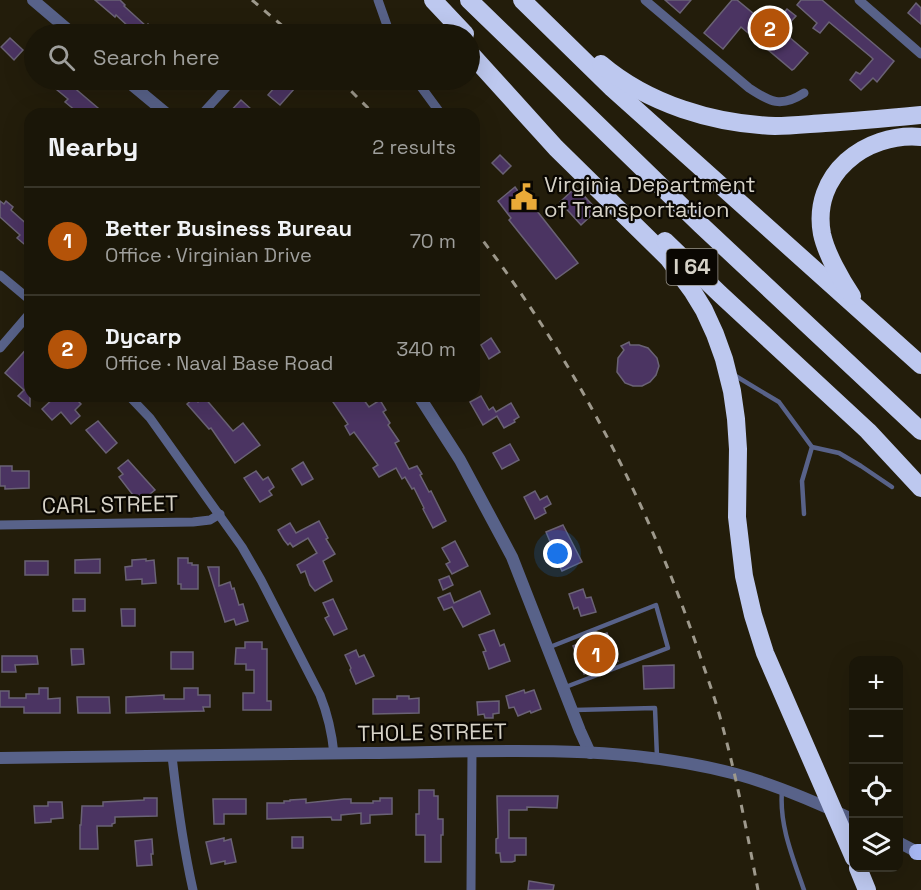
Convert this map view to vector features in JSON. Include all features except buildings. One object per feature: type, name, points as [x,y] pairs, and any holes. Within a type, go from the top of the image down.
[{"type":"highway","points":[[431,0],[444,24]]},
{"type":"highway","points":[[431,0],[455,24]]},
{"type":"highway","points":[[469,0],[701,225],[921,431]]},
{"type":"highway","points":[[523,0],[614,75],[641,91],[687,111],[749,124],[772,126],[921,115]]},
{"type":"highway","points":[[523,0],[612,88],[921,366]]},
{"type":"highway","name":"I 64","points":[[480,51],[548,125],[720,294],[868,432],[921,488]]},
{"type":"highway","points":[[480,64],[556,148],[668,258],[704,310],[715,334],[732,391],[738,449],[737,517],[744,576],[753,615],[765,653],[849,846]]},
{"type":"highway","points":[[863,313],[847,289],[823,237],[824,197],[836,174],[856,152],[884,140],[921,137]]},
{"type":"highway","points":[[860,872],[867,890]]},
{"type":"street","points":[[33,0],[61,24]]},
{"type":"street","points":[[378,0],[387,24]]},
{"type":"street","points":[[645,0],[749,88],[766,99],[783,102],[804,93]]},
{"type":"street","points":[[860,0],[921,54]]},
{"type":"street","points":[[138,90],[160,108]]},
{"type":"street","points":[[208,108],[225,90]]},
{"type":"street","points":[[423,90],[437,108]]},
{"type":"street","points":[[0,275],[24,295]]},
{"type":"street","points":[[0,348],[24,320]]},
{"type":"street","points":[[135,402],[150,418],[220,514],[261,580],[328,714],[334,754]]},
{"type":"street","points":[[423,402],[460,460],[512,557],[590,753]]},
{"type":"street","name":"CARL STREET","points":[[0,525],[193,522],[210,520],[220,514]]},
{"type":"street","name":"THOLE STREET","points":[[0,758],[525,751],[590,753],[697,765],[734,774],[819,803],[850,818]]},
{"type":"street","points":[[471,890],[472,752]]},
{"type":"street","points":[[172,756],[177,804],[193,890]]},
{"type":"street","points":[[903,844],[920,853]]},
{"type":"lane","points":[[727,371],[779,402],[812,447],[839,453],[891,487]]},
{"type":"lane","points":[[804,514],[802,481],[812,447]]},
{"type":"lane","points":[[547,648],[656,605],[668,648],[563,688]]},
{"type":"lane","points":[[572,710],[655,708],[657,760]]},
{"type":"lane","points":[[782,790],[785,831],[804,890]]},
{"type":"railway","points":[[252,0],[280,24]]},
{"type":"railway","points":[[350,90],[368,108]]},
{"type":"railway","points":[[480,237],[542,325],[602,427],[629,480],[676,588],[726,738],[758,890]]},
{"type":"place","name":"Dycarp","points":[[770,28]]},
{"type":"place","name":"Virginia Department of Transportation","points":[[524,197]]},
{"type":"place","name":"Better Business Bureau","points":[[596,654]]}]
